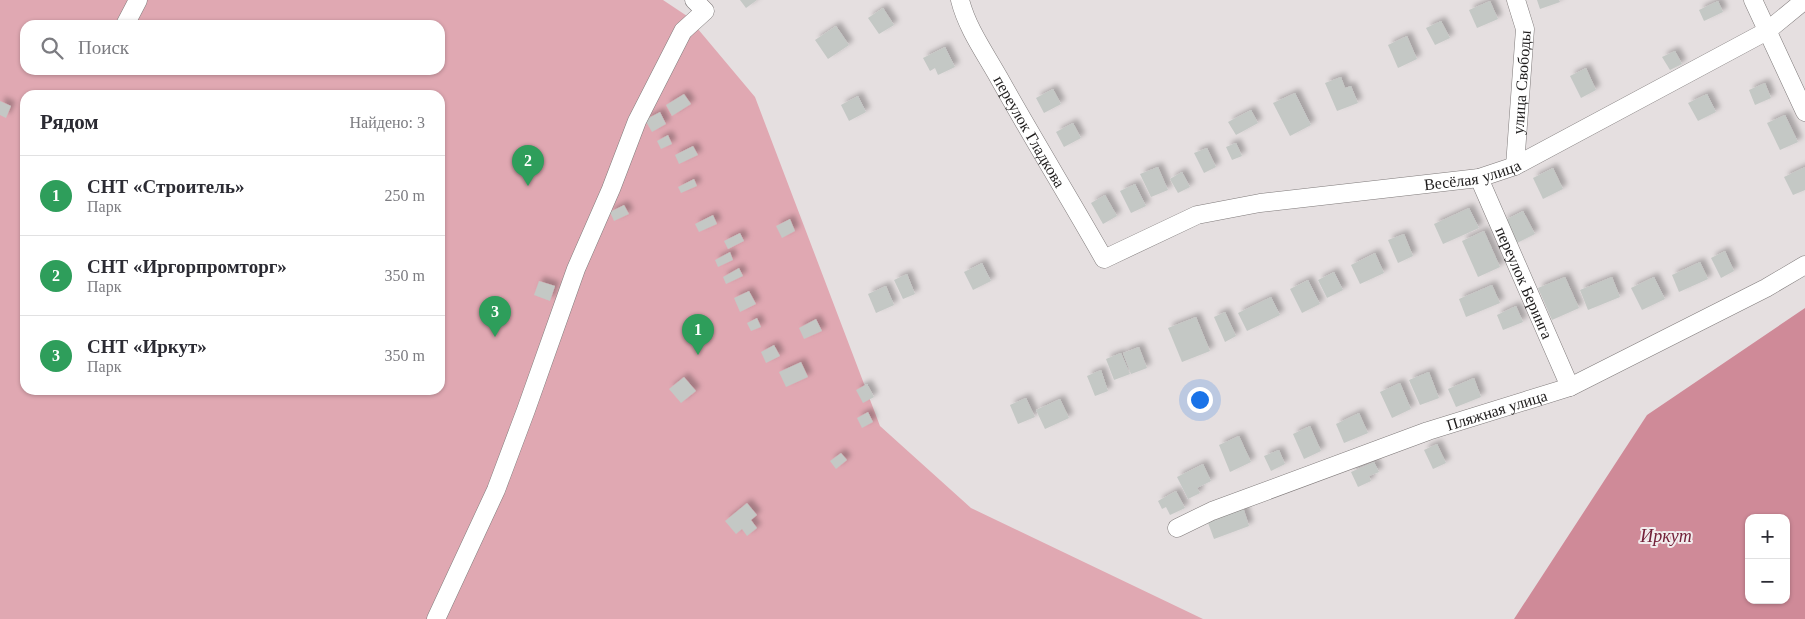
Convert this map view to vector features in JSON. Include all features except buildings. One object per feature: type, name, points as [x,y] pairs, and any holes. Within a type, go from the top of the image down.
[{"type":"street","points":[[128,20],[138,0]]},
{"type":"street","points":[[436,619],[496,490],[576,269],[611,189],[637,121],[683,31],[705,11],[694,0]]},
{"type":"street","name":"переулок Гладкова","points":[[960,0],[968,24],[1104,259]]},
{"type":"street","name":"улица Свободы","points":[[1515,166],[1525,29],[1516,0]]},
{"type":"street","points":[[1753,0],[1805,112]]},
{"type":"street","name":"Весёлая улица","points":[[1104,259],[1197,215],[1260,203],[1479,178],[1515,166],[1767,31],[1805,0]]},
{"type":"street","name":"переулок Беринга","points":[[1479,178],[1570,387]]},
{"type":"street","name":"Пляжная улица","points":[[1177,528],[1212,510],[1428,431],[1570,387],[1766,288],[1805,265]]},
{"type":"shaded area","points":[[0,0],[663,0],[687,16],[755,97],[880,426],[971,508],[1203,619],[0,619]]},
{"type":"water","name":"Иркут","points":[[1805,308],[1805,619],[1514,619],[1647,415]]},
{"type":"place","name":"СНТ «Иргорпромторг»","points":[[528,186]]},
{"type":"place","name":"СНТ «Иркут»","points":[[495,337]]},
{"type":"place","name":"СНТ «Строитель»","points":[[698,355]]}]
